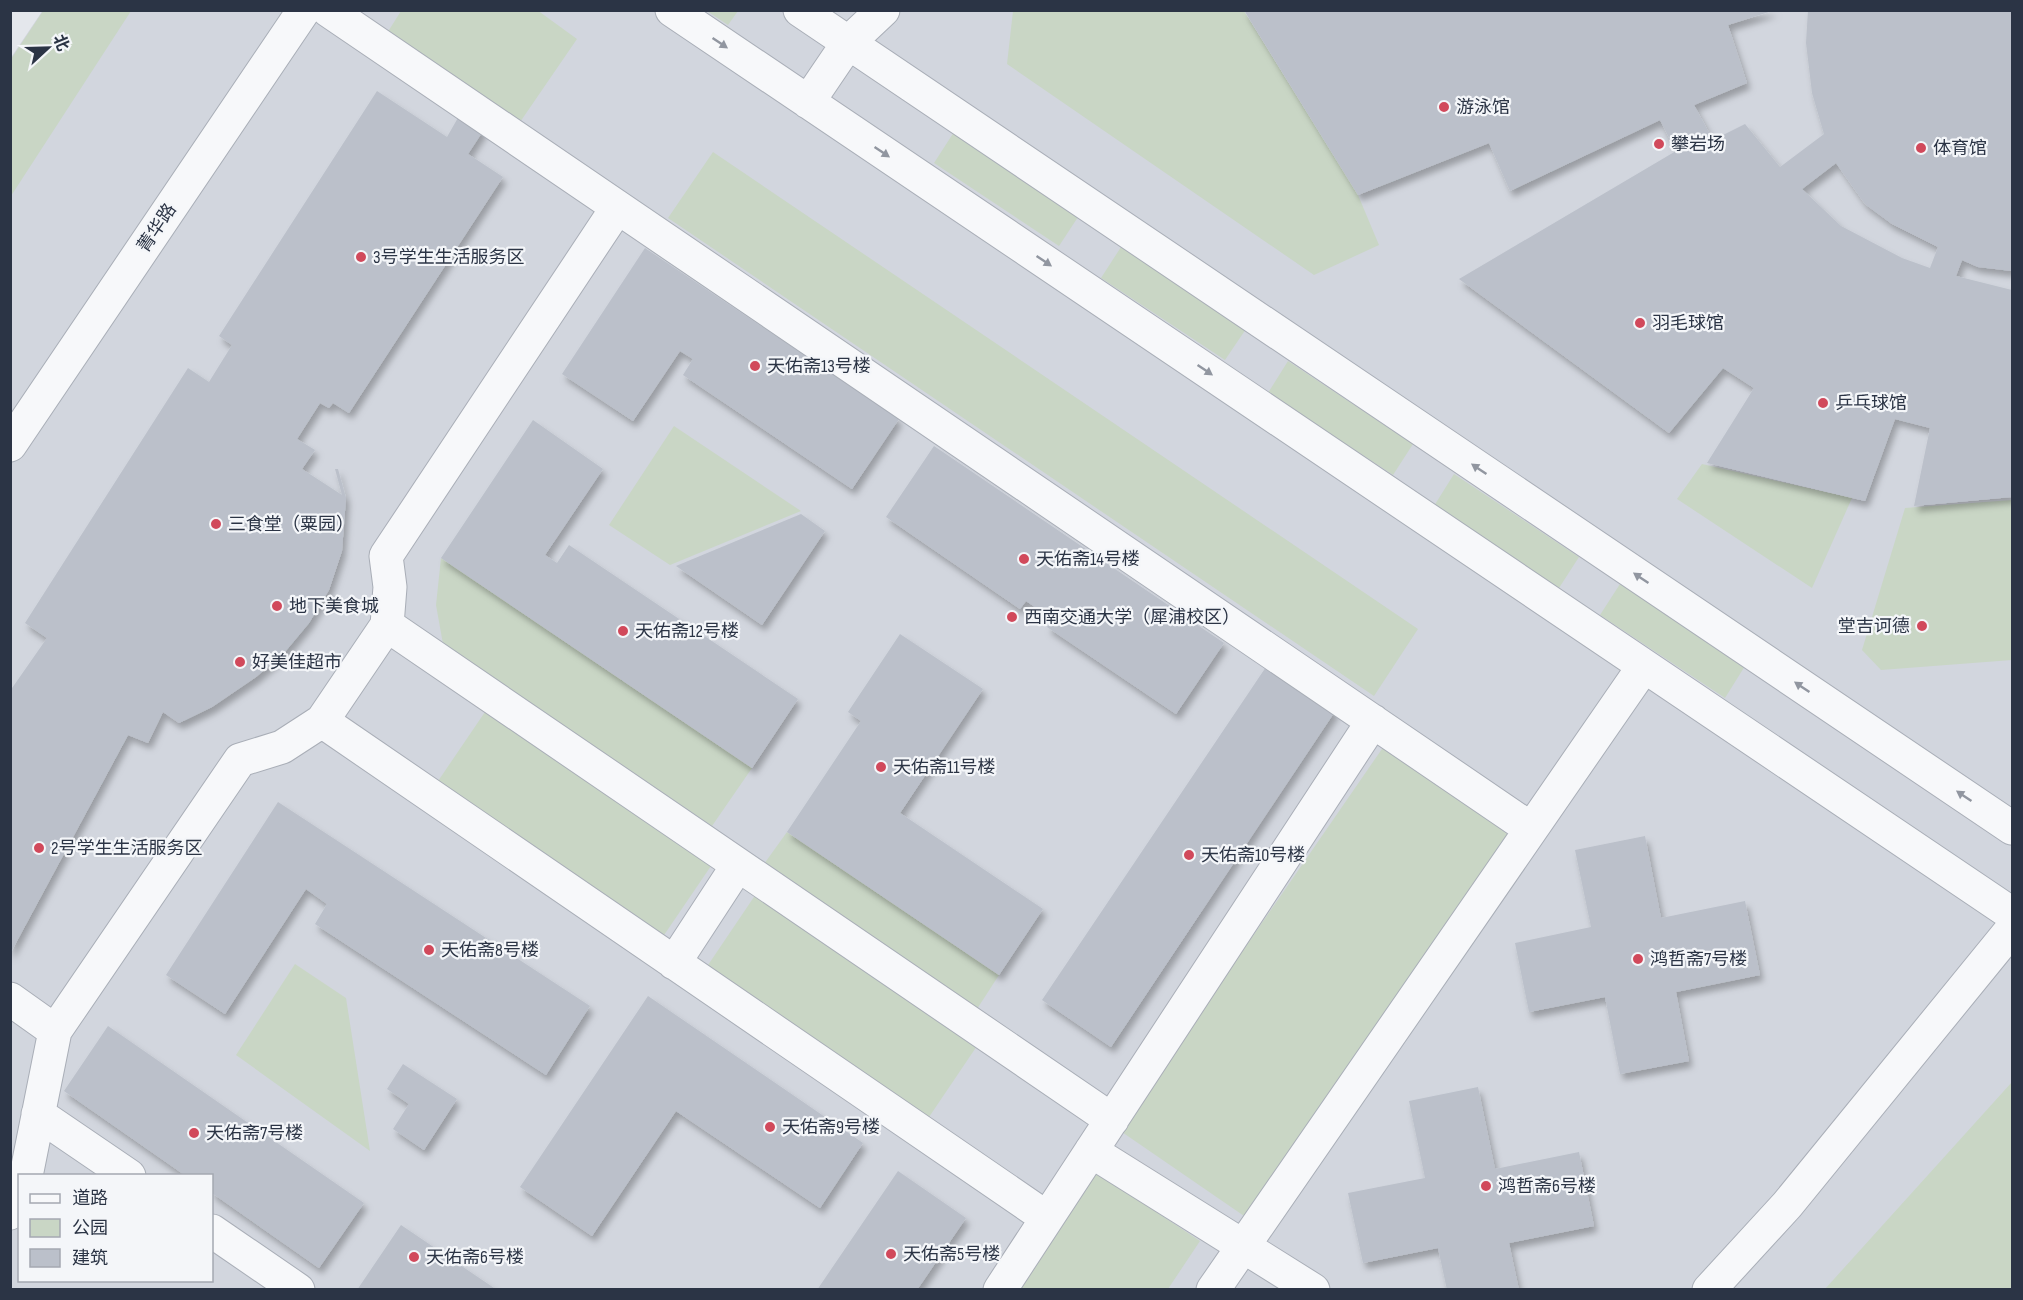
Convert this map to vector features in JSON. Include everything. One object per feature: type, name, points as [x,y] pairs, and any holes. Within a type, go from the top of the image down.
[{"type":"street","name":"菁华路","points":[[10,445],[304,10]]},
{"type":"street","points":[[328,10],[1532,829]]},
{"type":"street","points":[[672,10],[2013,914]]},
{"type":"street","points":[[800,10],[2013,828]]},
{"type":"street","points":[[808,102],[848,43],[883,10]]},
{"type":"street","points":[[26,1174],[55,1030],[240,760],[282,747],[322,722],[387,625],[390,587],[386,556],[617,208]]},
{"type":"street","points":[[387,625],[1112,1120]]},
{"type":"street","points":[[1213,1290],[1644,666]]},
{"type":"street","points":[[1000,1290],[1373,721]]},
{"type":"street","points":[[322,722],[1047,1218]]},
{"type":"street","points":[[674,963],[738,865]]},
{"type":"street","points":[[1709,1290],[1787,1205],[2013,930]]},
{"type":"street","points":[[10,999],[55,1030]]},
{"type":"street","points":[[38,1114],[126,1174]]},
{"type":"street","points":[[1091,1151],[1313,1290]]},
{"type":"street","points":[[10,1213],[18,1197]]},
{"type":"street","points":[[213,1232],[298,1290]]},
{"type":"shaded area","name":"西南交通大学（犀浦校区）","points":[[43,10],[2012,11],[2012,1289],[11,1289],[10,59]]},
{"type":"green space","points":[[537,10],[577,39],[516,128],[384,38],[401,11]]},
{"type":"green space","points":[[43,11],[131,11],[11,196],[11,59]]},
{"type":"green space","points":[[707,11],[738,11],[728,25]]},
{"type":"green space","points":[[1013,11],[1244,11],[1358,195],[1379,245],[1314,275],[1007,64]]},
{"type":"green space","points":[[954,132],[1080,214],[1059,246],[934,163]]},
{"type":"green space","points":[[713,152],[1418,629],[1374,696],[668,218]]},
{"type":"green space","points":[[1121,247],[1246,329],[1225,360],[1101,278]]},
{"type":"green space","points":[[1288,361],[1413,444],[1393,475],[1268,393]]},
{"type":"green space","points":[[674,426],[801,511],[670,565],[609,525]]},
{"type":"green space","points":[[1702,464],[1852,498],[1812,588],[1677,499]]},
{"type":"green space","points":[[1454,474],[1579,557],[1559,588],[1434,506]]},
{"type":"green space","points":[[2012,500],[2012,660],[1881,670],[1862,650],[1905,508]]},
{"type":"green space","points":[[441,558],[752,768],[712,826],[443,644],[436,605]]},
{"type":"green space","points":[[1620,584],[1745,666],[1725,698],[1600,615]]},
{"type":"green space","points":[[487,709],[713,863],[660,941],[434,787]]},
{"type":"green space","points":[[1384,746],[1511,833],[1247,1218],[1119,1130]]},
{"type":"green space","points":[[787,832],[999,975],[977,1009],[764,864]]},
{"type":"green space","points":[[758,891],[979,1043],[925,1123],[704,971]]},
{"type":"green space","points":[[295,964],[346,998],[370,1151],[236,1055]]},
{"type":"green space","points":[[2012,1082],[2012,1289],[1825,1289]]},
{"type":"green space","points":[[1090,1168],[1200,1241],[1168,1289],[1009,1290]]},
{"type":"building","points":[[1244,10],[1775,10],[1728,25],[1747,83],[1694,105],[1713,140],[1745,124],[1780,167],[1824,134],[1812,93],[1806,43],[1808,10],[2012,10],[2012,271],[1978,267],[1962,260],[1956,276],[2012,290],[2012,497],[1914,506],[1930,428],[1895,419],[1865,501],[1707,463],[1754,388],[1723,368],[1669,433],[1459,279],[1676,151],[1660,120],[1510,191],[1489,143],[1358,195]],"holes":[[[1836,163],[1865,204],[1892,224],[1938,247],[1930,268],[1902,258],[1841,226],[1802,189]]]},
{"type":"building","points":[[377,91],[447,137],[459,116],[485,128],[468,154],[503,177],[349,413],[333,403],[329,408],[320,403],[297,439],[315,450],[302,469],[342,495],[335,469],[338,469],[346,498],[342,551],[329,590],[309,623],[284,653],[256,677],[212,707],[179,723],[163,712],[148,743],[128,735],[10,954],[10,691],[47,638],[25,623],[188,368],[209,382],[232,345],[219,336]]},
{"type":"building","name":"天佑斋13号楼","points":[[645,248],[899,419],[852,489],[683,375],[693,359],[680,351],[633,421],[562,374]]},
{"type":"building","name":"天佑斋12号楼","points":[[533,420],[603,469],[545,555],[557,563],[569,545],[798,699],[752,768],[441,558]]},
{"type":"building","name":"天佑斋14号楼","points":[[934,446],[1224,643],[1176,714],[1047,627],[1053,619],[1026,601],[1020,609],[886,517]]},
{"type":"building","points":[[801,514],[825,531],[762,625],[676,566]]},
{"type":"building","name":"天佑斋11号楼","points":[[900,634],[983,689],[900,813],[1043,909],[999,975],[787,832],[861,721],[848,712]]},
{"type":"building","name":"天佑斋10号楼","points":[[1268,664],[1336,710],[1111,1047],[1042,1000]]},
{"type":"building","name":"天佑斋8号楼","points":[[278,802],[590,1006],[546,1075],[315,924],[327,904],[306,889],[225,1014],[166,975]]},
{"type":"building","name":"鸿哲斋7号楼","points":[[1645,836],[1661,918],[1745,901],[1760,975],[1676,992],[1689,1061],[1620,1074],[1605,997],[1529,1012],[1515,943],[1591,927],[1575,850]]},
{"type":"building","name":"天佑斋9号楼","points":[[648,996],[863,1143],[820,1208],[676,1111],[592,1236],[520,1187]]},
{"type":"building","name":"天佑斋7号楼","points":[[108,1026],[364,1203],[319,1268],[213,1194],[213,1174],[183,1174],[64,1091]]},
{"type":"building","points":[[403,1064],[457,1099],[424,1150],[393,1129],[409,1104],[387,1089]]},
{"type":"building","name":"鸿哲斋6号楼","points":[[1478,1087],[1495,1169],[1579,1152],[1594,1226],[1509,1243],[1519,1290],[1447,1290],[1438,1248],[1363,1263],[1348,1193],[1425,1178],[1409,1101]]},
{"type":"building","name":"天佑斋5号楼","points":[[898,1171],[966,1218],[917,1290],[817,1290]]},
{"type":"building","name":"天佑斋6号楼","points":[[401,1225],[497,1290],[357,1290]]},
{"type":"place","name":"游泳馆","points":[[1444,107]]},
{"type":"place","name":"攀岩场","points":[[1659,144]]},
{"type":"place","name":"体育馆","points":[[1921,148]]},
{"type":"place","name":"3号学生生活服务区","points":[[361,257]]},
{"type":"place","name":"羽毛球馆","points":[[1640,323]]},
{"type":"place","name":"天佑斋13号楼","points":[[755,366]]},
{"type":"place","name":"乒乓球馆","points":[[1823,403]]},
{"type":"place","name":"三食堂（粟园）","points":[[216,524]]},
{"type":"place","name":"天佑斋14号楼","points":[[1024,559]]},
{"type":"place","name":"地下美食城","points":[[277,606]]},
{"type":"place","name":"西南交通大学（犀浦校区）","points":[[1012,617]]},
{"type":"place","name":"堂吉诃德","points":[[1922,626]]},
{"type":"place","name":"天佑斋12号楼","points":[[623,631]]},
{"type":"place","name":"好美佳超市","points":[[240,662]]},
{"type":"place","name":"天佑斋11号楼","points":[[881,767]]},
{"type":"place","name":"2号学生生活服务区","points":[[39,848]]},
{"type":"place","name":"天佑斋10号楼","points":[[1189,855]]},
{"type":"place","name":"天佑斋8号楼","points":[[429,950]]},
{"type":"place","name":"鸿哲斋7号楼","points":[[1638,959]]},
{"type":"place","name":"天佑斋9号楼","points":[[770,1127]]},
{"type":"place","name":"天佑斋7号楼","points":[[194,1133]]},
{"type":"place","name":"鸿哲斋6号楼","points":[[1486,1186]]},
{"type":"place","name":"天佑斋5号楼","points":[[891,1254]]},
{"type":"place","name":"天佑斋6号楼","points":[[414,1257]]}]
